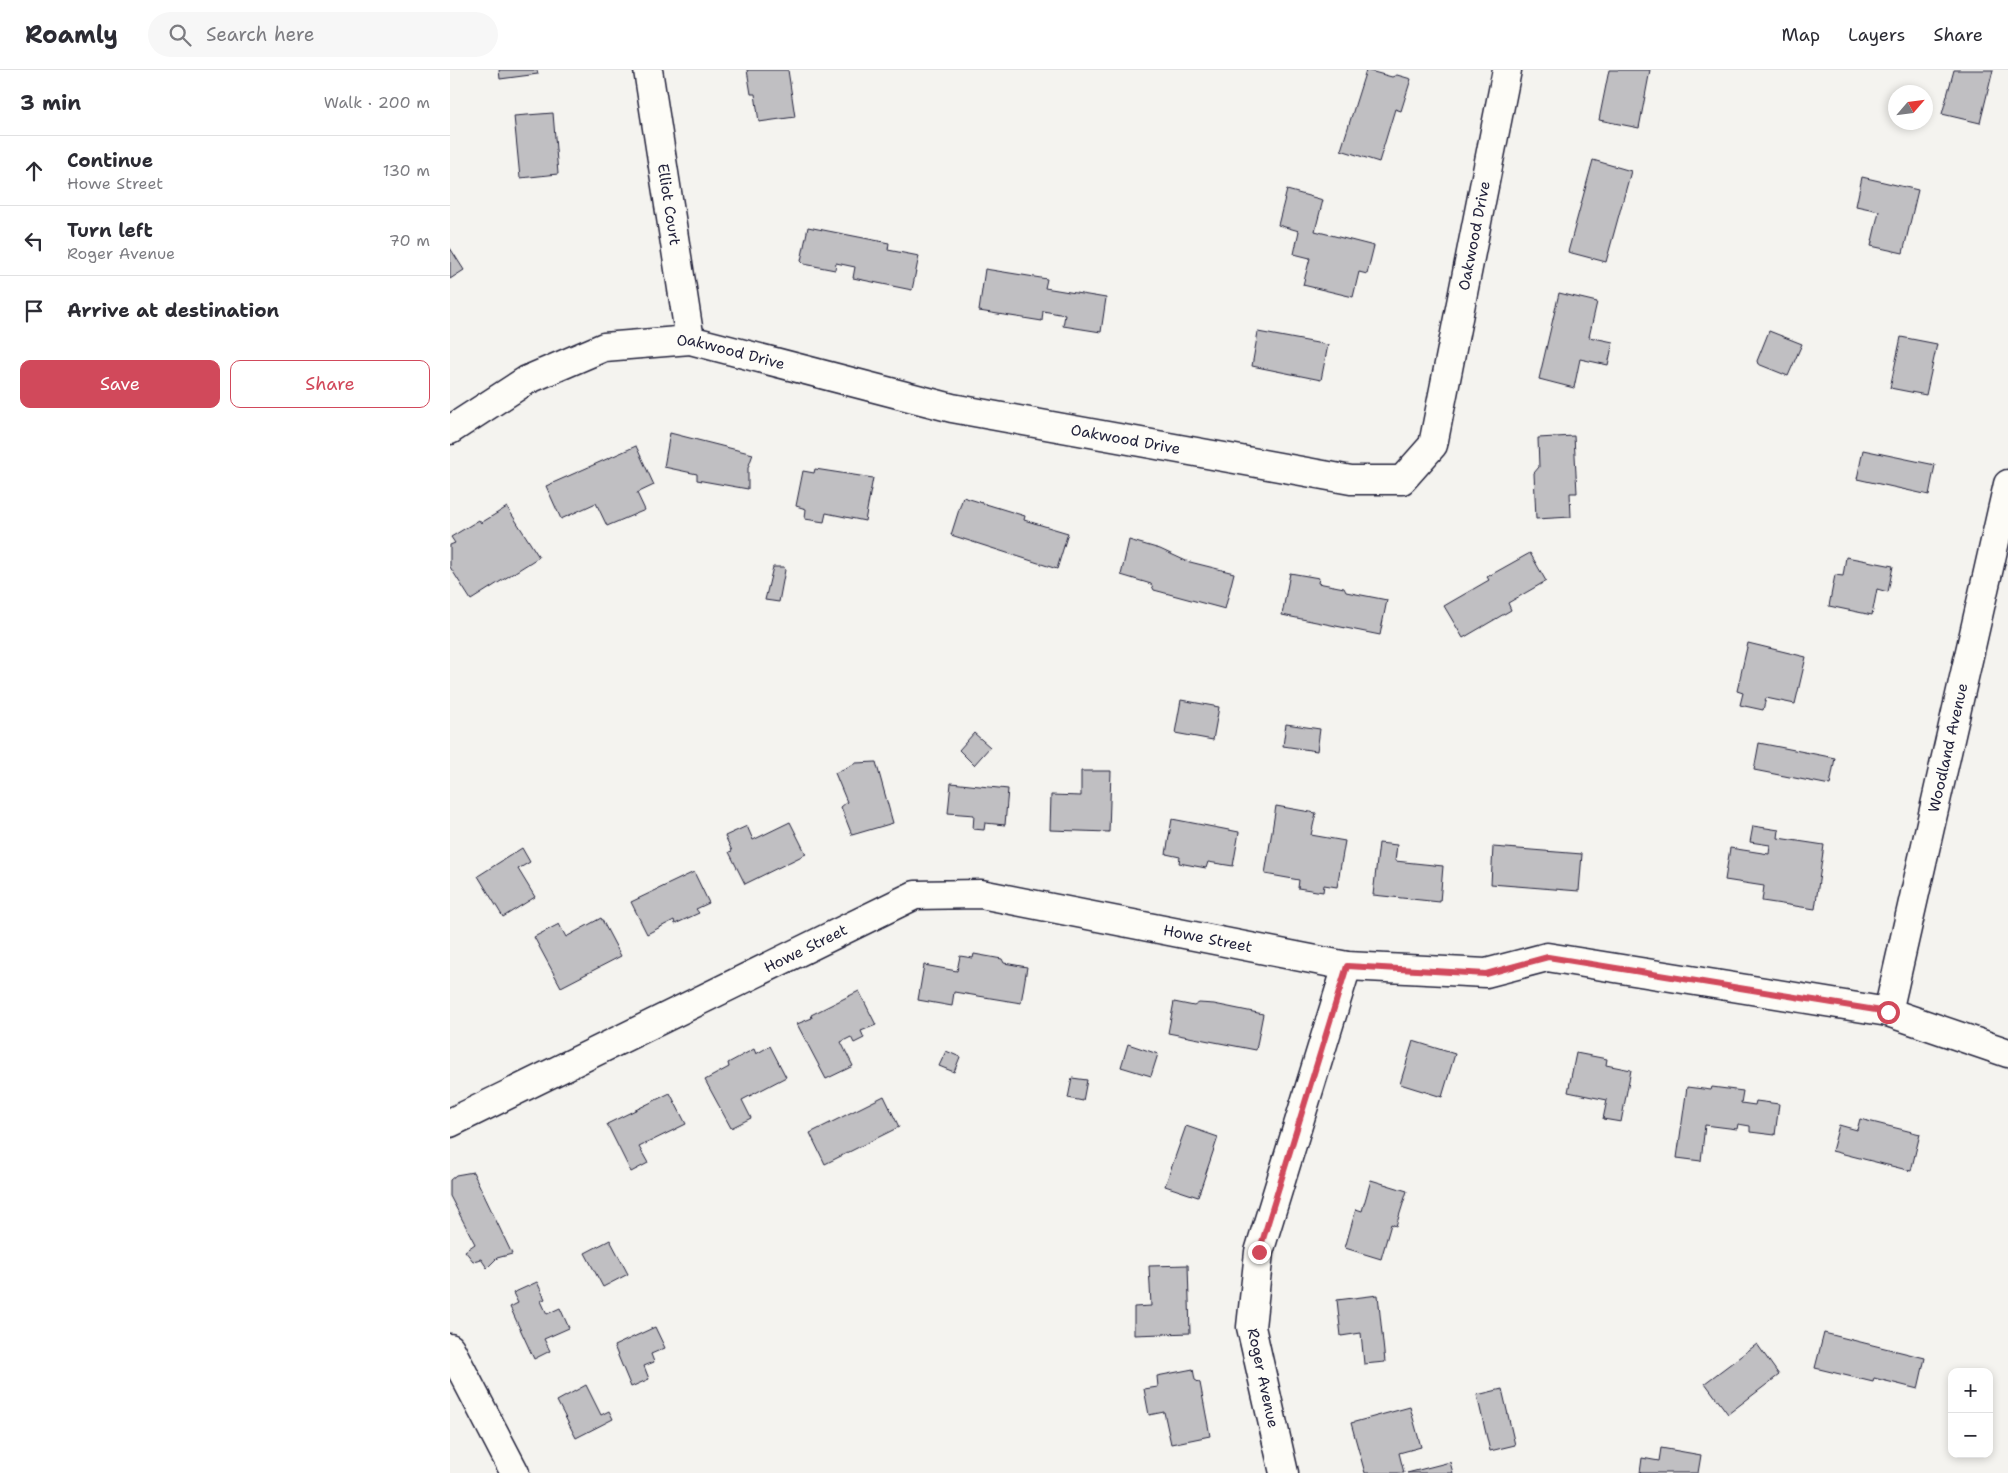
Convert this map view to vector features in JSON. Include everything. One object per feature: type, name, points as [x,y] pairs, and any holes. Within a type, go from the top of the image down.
[{"type":"street","name":"Elliot Court","points":[[648,70],[690,340]]},
{"type":"street","name":"Oakwood Drive","points":[[450,430],[527,380],[604,347],[690,340],[952,408],[1351,480],[1402,480],[1433,444],[1507,70]]},
{"type":"street","name":"Woodland Avenue","points":[[1888,1012],[2008,484]]},
{"type":"street","name":"Howe Street","points":[[450,1123],[915,895],[981,894],[1347,966],[1486,974],[1548,957],[1888,1012],[2008,1053]]},
{"type":"street","name":"Roger Avenue","points":[[1284,1473],[1251,1327],[1259,1252],[1347,966]]},
{"type":"street","points":[[450,1348],[515,1473]]},
{"type":"building","points":[[499,70],[537,70],[538,74],[500,79]]},
{"type":"building","points":[[747,70],[788,70],[795,117],[759,122],[755,94],[751,94]]},
{"type":"building","points":[[1366,70],[1392,77],[1397,75],[1411,79],[1401,111],[1395,109],[1379,162],[1341,150]]},
{"type":"building","points":[[1609,70],[1650,70],[1639,128],[1599,120]]},
{"type":"building","points":[[1954,70],[1993,70],[1980,123],[1942,114]]},
{"type":"building","points":[[553,113],[558,174],[520,178],[514,116]]},
{"type":"building","points":[[1593,160],[1631,171],[1606,262],[1568,252]]},
{"type":"building","points":[[1862,177],[1918,190],[1903,253],[1871,246],[1879,211],[1856,206]]},
{"type":"building","points":[[1287,190],[1323,200],[1315,231],[1374,246],[1367,274],[1359,272],[1353,297],[1303,285],[1310,258],[1294,254],[1299,231],[1278,225]]},
{"type":"building","points":[[808,227],[889,243],[888,250],[919,256],[912,290],[853,278],[855,267],[836,263],[835,270],[804,264],[801,261]]},
{"type":"building","points":[[450,248],[464,270],[450,279]]},
{"type":"building","points":[[985,269],[1047,279],[1045,288],[1106,298],[1101,332],[1063,326],[1065,315],[1043,311],[1042,321],[979,311]]},
{"type":"building","points":[[1559,293],[1597,302],[1589,337],[1613,342],[1608,365],[1580,359],[1574,388],[1539,379]]},
{"type":"building","points":[[1769,331],[1802,344],[1788,376],[1758,364],[1757,361]]},
{"type":"building","points":[[1258,332],[1328,345],[1321,380],[1252,366]]},
{"type":"building","points":[[1901,337],[1937,344],[1926,395],[1890,388]]},
{"type":"building","points":[[670,433],[753,454],[748,468],[748,489],[697,480],[697,474],[664,467]]},
{"type":"building","points":[[1574,436],[1577,493],[1570,493],[1571,517],[1536,519],[1534,473],[1539,467],[1538,438]]},
{"type":"building","points":[[636,446],[654,485],[637,493],[645,510],[607,526],[596,503],[561,519],[546,486]]},
{"type":"building","points":[[1863,450],[1935,465],[1929,495],[1857,479]]},
{"type":"building","points":[[815,469],[873,478],[865,521],[826,513],[824,522],[805,519],[806,509],[796,506],[803,471],[814,473]]},
{"type":"building","points":[[963,497],[1025,516],[1024,520],[1068,533],[1057,569],[951,535]]},
{"type":"building","points":[[507,507],[539,557],[471,600],[450,567],[450,545],[455,543],[451,537],[479,520],[481,523]]},
{"type":"building","points":[[1129,540],[1160,549],[1186,561],[1234,573],[1225,609],[1154,590],[1151,584],[1121,575]]},
{"type":"building","points":[[1530,553],[1546,581],[1508,603],[1511,610],[1463,638],[1444,606],[1489,580],[1487,577]]},
{"type":"building","points":[[1846,557],[1893,566],[1888,592],[1877,589],[1872,615],[1829,606],[1835,575],[1843,576]]},
{"type":"building","points":[[773,567],[784,567],[785,570],[779,602],[765,600]]},
{"type":"building","points":[[1290,573],[1319,578],[1318,583],[1344,588],[1346,592],[1387,600],[1380,635],[1282,615]]},
{"type":"building","points":[[1748,643],[1806,657],[1795,704],[1766,698],[1763,710],[1740,705],[1743,693],[1737,691]]},
{"type":"building","points":[[1181,700],[1219,707],[1213,740],[1175,733]]},
{"type":"building","points":[[1286,724],[1320,729],[1317,751],[1283,746]]},
{"type":"building","points":[[974,733],[990,747],[974,765],[959,750]]},
{"type":"building","points":[[1759,743],[1835,758],[1830,785],[1754,770]]},
{"type":"building","points":[[876,762],[893,823],[852,835],[841,807],[847,802],[835,773],[856,763]]},
{"type":"building","points":[[1081,771],[1111,771],[1109,832],[1050,830],[1051,795],[1081,796]]},
{"type":"building","points":[[951,783],[1008,789],[1005,825],[985,823],[984,830],[973,829],[974,815],[948,813]]},
{"type":"building","points":[[1276,806],[1316,813],[1311,835],[1345,841],[1337,887],[1324,885],[1323,892],[1298,888],[1299,880],[1265,874]]},
{"type":"building","points":[[1172,819],[1239,832],[1233,866],[1208,862],[1206,868],[1179,863],[1180,857],[1166,854]]},
{"type":"building","points":[[790,822],[806,854],[745,884],[729,852],[732,851],[725,836],[747,826],[753,840]]},
{"type":"building","points":[[1753,826],[1779,830],[1778,838],[1824,845],[1815,909],[1762,901],[1764,886],[1725,880],[1730,848],[1769,854],[1770,845],[1750,842]]},
{"type":"building","points":[[1379,843],[1397,845],[1395,861],[1443,866],[1440,902],[1373,895]]},
{"type":"building","points":[[1493,847],[1582,854],[1579,891],[1491,884]]},
{"type":"building","points":[[522,848],[530,862],[518,869],[535,897],[503,917],[478,876]]},
{"type":"building","points":[[694,872],[709,903],[696,909],[699,913],[675,924],[674,920],[647,934],[631,902]]},
{"type":"building","points":[[601,918],[621,956],[561,987],[534,937],[559,924],[566,937]]},
{"type":"building","points":[[974,954],[1002,959],[1004,963],[1027,967],[1021,1003],[954,992],[952,1006],[918,1000],[924,965],[957,971],[960,956],[973,958]]},
{"type":"building","points":[[859,991],[876,1025],[861,1031],[864,1038],[854,1043],[851,1037],[841,1042],[853,1066],[826,1079],[797,1024],[812,1018],[811,1015]]},
{"type":"building","points":[[1174,1002],[1194,1006],[1199,1003],[1214,1004],[1263,1014],[1256,1050],[1168,1033]]},
{"type":"building","points":[[1413,1041],[1455,1054],[1442,1097],[1400,1084]]},
{"type":"building","points":[[1128,1044],[1158,1054],[1151,1076],[1121,1067]]},
{"type":"building","points":[[770,1046],[786,1077],[742,1100],[751,1118],[731,1128],[705,1080],[729,1067],[728,1063],[754,1049],[756,1054]]},
{"type":"building","points":[[946,1051],[960,1057],[954,1072],[939,1066]]},
{"type":"building","points":[[1576,1053],[1607,1059],[1606,1065],[1631,1070],[1621,1122],[1603,1119],[1607,1100],[1568,1092]]},
{"type":"building","points":[[1072,1078],[1087,1080],[1083,1101],[1068,1098]]},
{"type":"building","points":[[1687,1087],[1711,1090],[1712,1087],[1743,1091],[1741,1103],[1755,1105],[1756,1101],[1779,1104],[1775,1135],[1750,1132],[1750,1126],[1738,1124],[1737,1129],[1705,1125],[1701,1161],[1677,1158]]},
{"type":"building","points":[[670,1093],[686,1124],[639,1147],[648,1163],[631,1172],[607,1124]]},
{"type":"building","points":[[884,1096],[899,1127],[825,1164],[810,1133]]},
{"type":"building","points":[[1860,1119],[1920,1134],[1911,1171],[1832,1151],[1839,1125],[1857,1130]]},
{"type":"building","points":[[1186,1126],[1218,1137],[1198,1197],[1165,1186]]},
{"type":"building","points":[[473,1172],[512,1254],[497,1258],[487,1268],[481,1259],[473,1261],[465,1251],[475,1244],[450,1196],[450,1180],[456,1175]]},
{"type":"building","points":[[1371,1180],[1407,1191],[1396,1226],[1391,1224],[1381,1259],[1345,1248],[1356,1209],[1362,1211]]},
{"type":"building","points":[[610,1240],[628,1274],[603,1287],[585,1253]]},
{"type":"building","points":[[1188,1265],[1190,1333],[1134,1335],[1134,1307],[1151,1306],[1149,1266]]},
{"type":"building","points":[[537,1282],[545,1299],[541,1301],[547,1314],[560,1308],[569,1328],[544,1339],[550,1351],[534,1359],[510,1307],[518,1303],[513,1293]]},
{"type":"building","points":[[1378,1295],[1385,1362],[1364,1364],[1361,1333],[1341,1336],[1337,1300]]},
{"type":"building","points":[[655,1327],[665,1348],[651,1354],[654,1362],[644,1366],[649,1379],[631,1387],[614,1346]]},
{"type":"building","points":[[1824,1333],[1925,1358],[1918,1389],[1874,1378],[1873,1382],[1815,1368]]},
{"type":"building","points":[[1757,1344],[1779,1375],[1728,1414],[1705,1383]]},
{"type":"building","points":[[1193,1369],[1195,1380],[1200,1383],[1210,1436],[1171,1444],[1164,1412],[1149,1415],[1144,1389],[1158,1387],[1157,1376]]},
{"type":"building","points":[[586,1385],[601,1415],[609,1411],[613,1419],[576,1438],[557,1401]]},
{"type":"building","points":[[1502,1389],[1515,1445],[1490,1451],[1477,1395]]},
{"type":"building","points":[[1410,1407],[1421,1447],[1399,1453],[1404,1473],[1365,1473],[1351,1423]]},
{"type":"building","points":[[1661,1448],[1701,1455],[1698,1473],[1640,1473],[1642,1458],[1659,1461]]},
{"type":"building","points":[[1450,1462],[1453,1473],[1407,1473]]},
{"type":"route","points":[[1259,1252],[1347,966],[1486,974],[1548,957],[1888,1012]]}]
